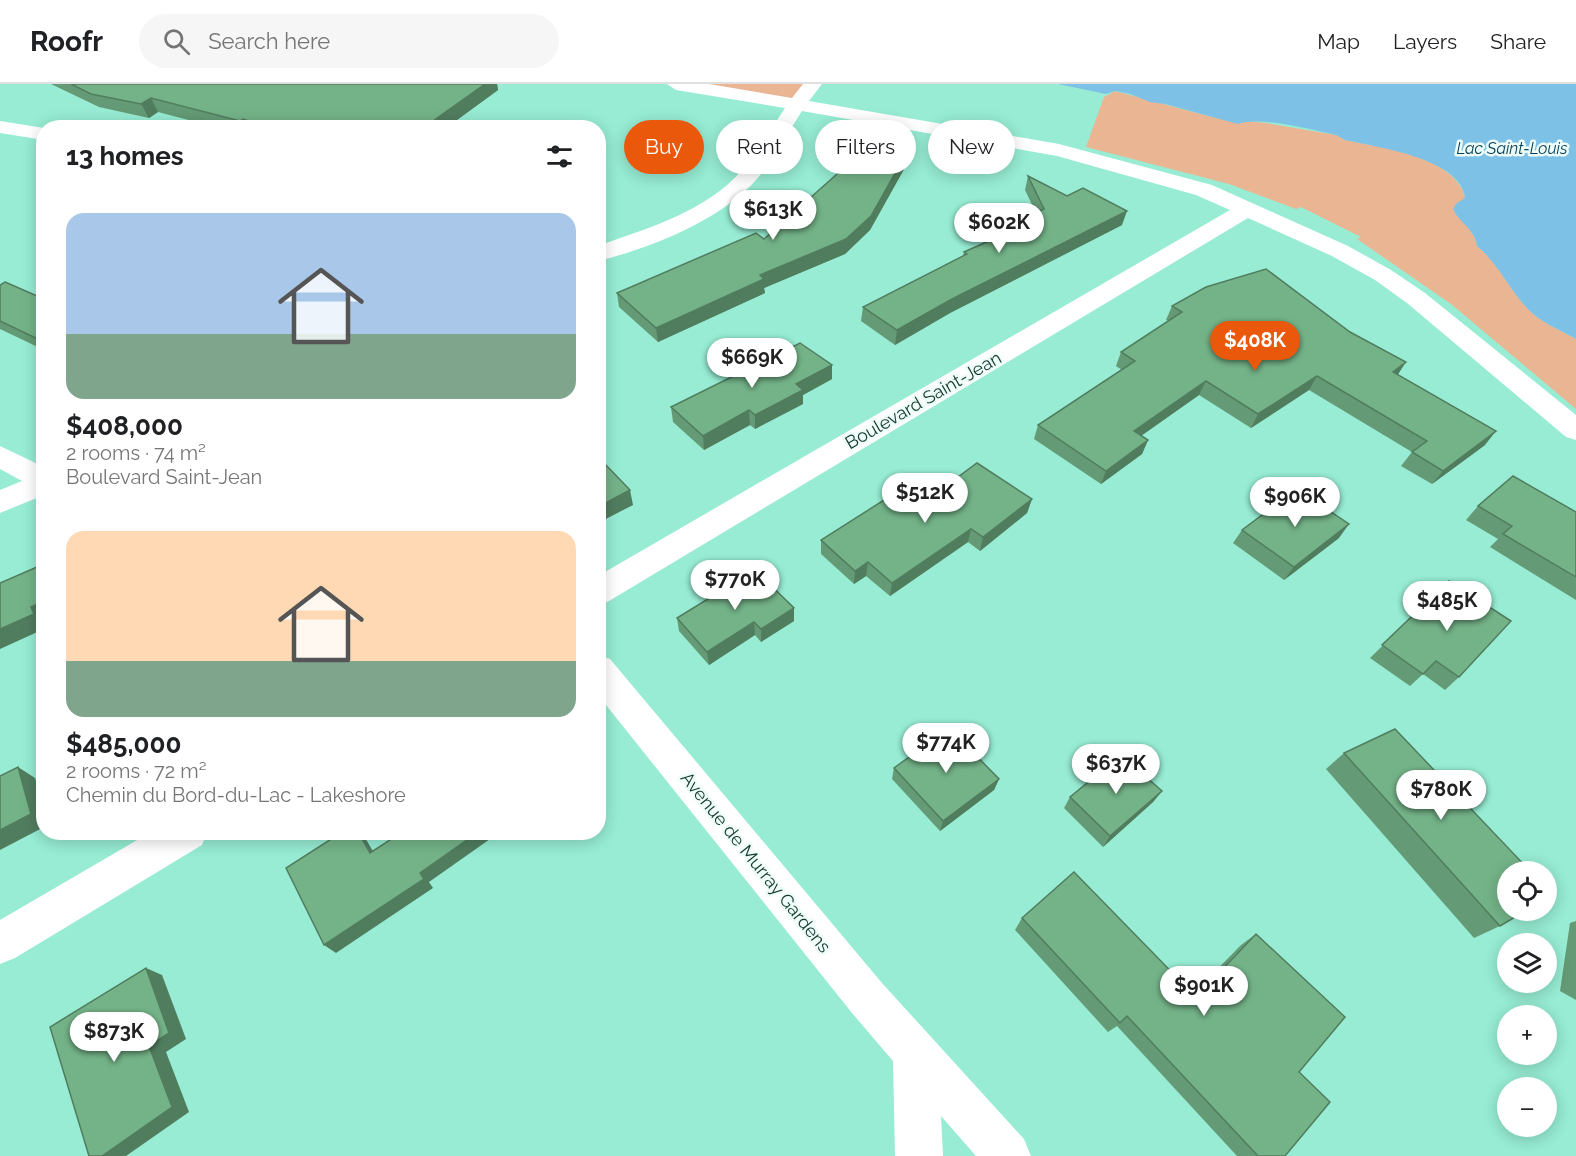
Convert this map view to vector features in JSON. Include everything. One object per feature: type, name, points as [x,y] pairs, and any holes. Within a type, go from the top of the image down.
[{"type":"street","points":[[676,84],[1082,154],[1204,189],[1340,251],[1399,286],[1576,430]]},
{"type":"street","points":[[606,251],[722,202],[750,174],[795,105],[813,84]]},
{"type":"street","points":[[0,128],[36,133]]},
{"type":"street","name":"Boulevard Saint-Jean","points":[[606,587],[1247,209]]},
{"type":"street","points":[[0,456],[36,476]]},
{"type":"street","points":[[0,502],[36,485]]},
{"type":"street","name":"Avenue de Murray Gardens","points":[[606,679],[915,1055],[1007,1156]]},
{"type":"street","points":[[0,943],[174,840]]},
{"type":"street","points":[[915,1055],[919,1156]]},
{"type":"shaded area","points":[[676,84],[821,84],[795,105]]},
{"type":"shaded area","points":[[1115,91],[1212,117],[1266,123],[1336,135],[1345,140],[1410,154],[1441,168],[1453,177],[1464,193],[1468,225],[1477,246],[1492,261],[1531,312],[1576,339],[1576,409],[1451,304],[1357,239],[1361,237],[1301,207],[1296,209],[1229,184],[1086,147],[1104,97]]},
{"type":"water","name":"Lac Saint-Louis","points":[[1058,84],[1576,84],[1576,339],[1541,320],[1517,296],[1492,261],[1477,246],[1473,235],[1453,209],[1465,198],[1460,184],[1449,173],[1433,164],[1396,151],[1345,140],[1336,135],[1301,127],[1260,122],[1238,124],[1150,102],[1130,94],[1115,91],[1106,94]]},
{"type":"building","points":[[71,84],[485,84],[434,120],[236,120],[151,98],[141,104],[91,94]]},
{"type":"building","points":[[837,174],[894,174],[871,216],[846,239],[760,275],[764,279],[656,328],[617,293],[756,233],[764,239]]},
{"type":"building","points":[[1028,176],[1067,196],[1083,188],[1127,211],[952,299],[897,330],[863,307],[967,254],[964,252],[1000,236],[997,233],[1044,209]]},
{"type":"building","points":[[1266,269],[1350,332],[1406,362],[1393,372],[1496,431],[1443,471],[1412,452],[1427,441],[1317,376],[1258,414],[1206,381],[1134,431],[1148,440],[1106,471],[1038,425],[1135,361],[1121,352],[1182,312],[1172,306],[1206,287]]},
{"type":"building","points":[[5,282],[36,296],[36,338],[0,321],[0,285]]},
{"type":"building","points":[[800,343],[832,365],[796,384],[803,390],[755,415],[749,410],[703,436],[671,407]]},
{"type":"building","points":[[977,463],[1032,499],[983,537],[971,529],[892,583],[868,562],[855,571],[821,540],[892,495],[912,511]]},
{"type":"building","points":[[606,465],[630,490],[606,503]]},
{"type":"building","points":[[1513,476],[1576,512],[1576,577],[1503,534],[1512,526],[1478,506]]},
{"type":"building","points":[[1297,489],[1349,524],[1294,567],[1242,530]]},
{"type":"building","points":[[36,567],[36,605],[31,607],[34,614],[0,629],[0,583]]},
{"type":"building","points":[[755,570],[794,608],[761,629],[754,622],[707,652],[677,618]]},
{"type":"building","points":[[1449,581],[1511,621],[1459,677],[1436,661],[1423,674],[1382,645]]},
{"type":"building","points":[[949,728],[999,779],[943,821],[894,768]]},
{"type":"building","points":[[1395,729],[1521,861],[1497,861],[1497,921],[1508,921],[1500,926],[1344,753]]},
{"type":"building","points":[[1121,755],[1162,791],[1110,836],[1070,797]]},
{"type":"building","points":[[18,767],[31,814],[0,830],[0,776]]},
{"type":"building","points":[[330,840],[363,840],[370,853],[390,840],[467,840],[420,873],[424,879],[324,945],[286,868]]},
{"type":"building","points":[[1074,872],[1196,997],[1256,934],[1345,1017],[1299,1072],[1330,1102],[1285,1156],[1258,1156],[1127,1016],[1120,1023],[1022,918]]},
{"type":"building","points":[[146,968],[169,1033],[149,1046],[172,1107],[102,1156],[89,1156],[50,1027]]}]
